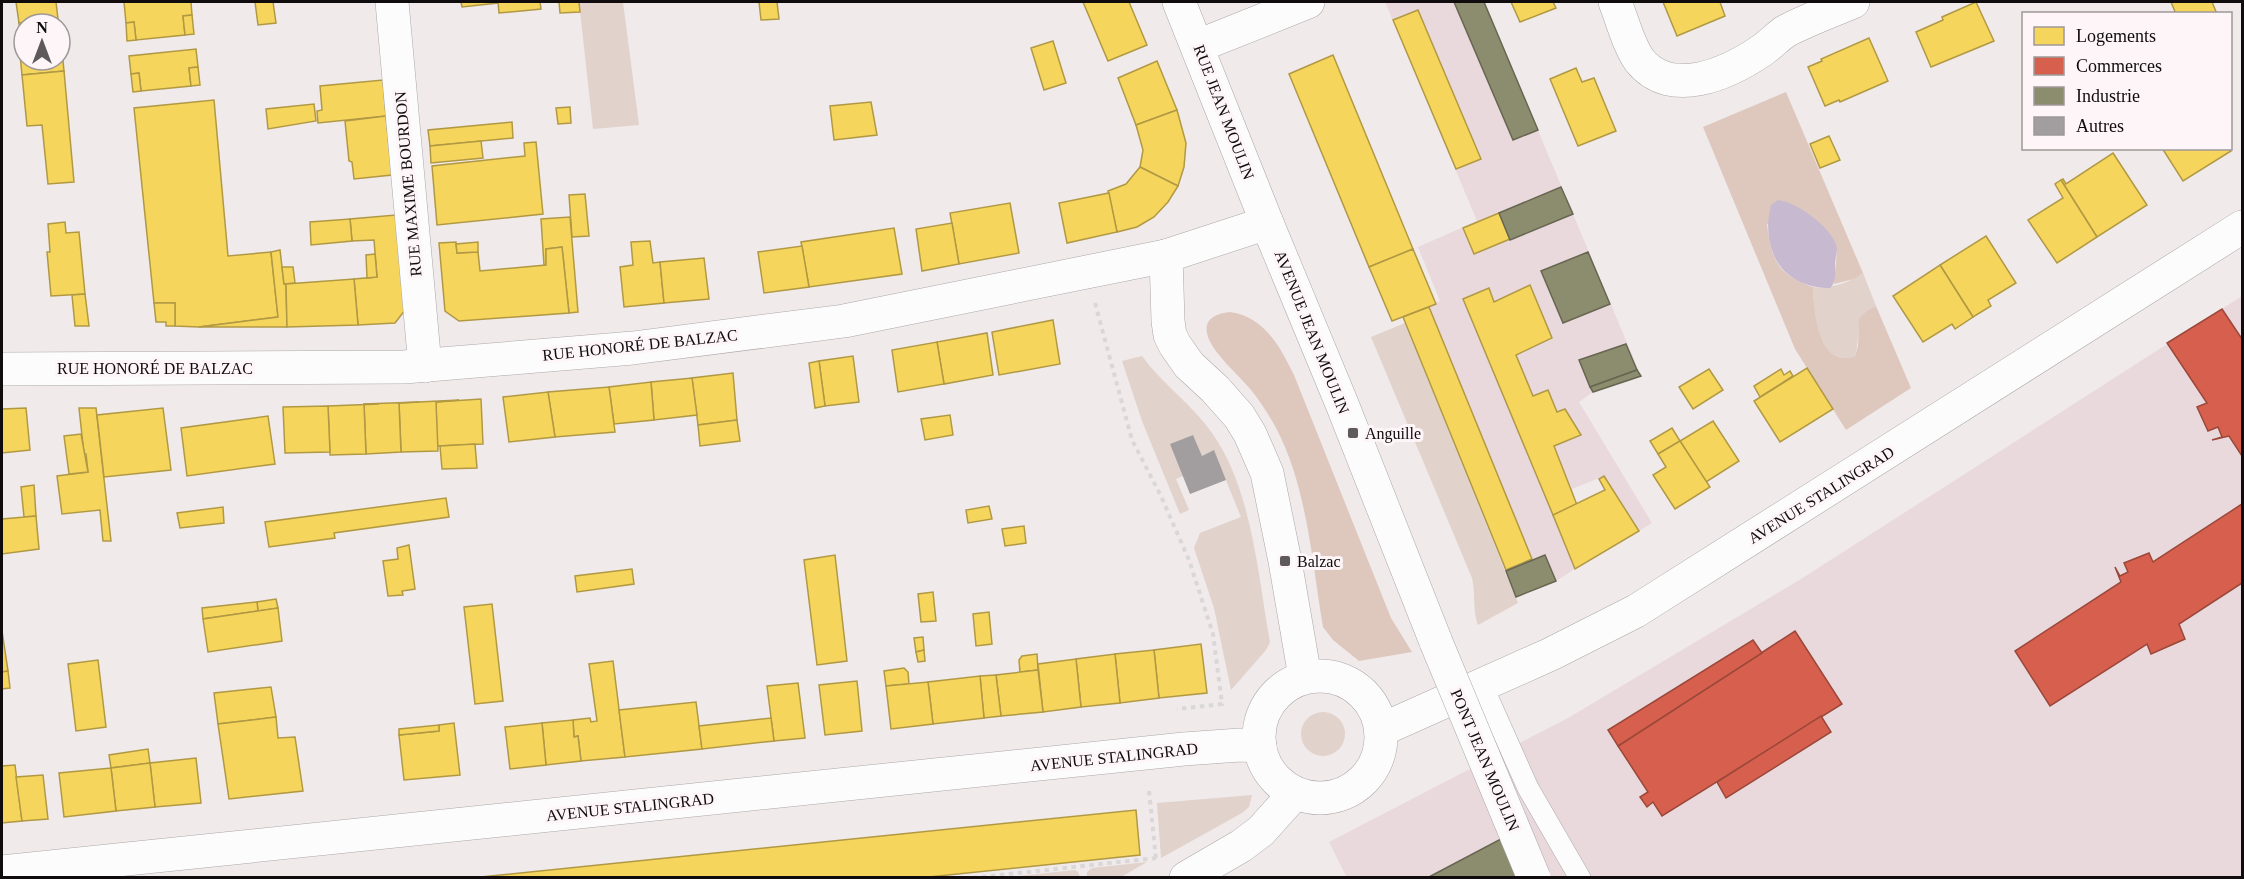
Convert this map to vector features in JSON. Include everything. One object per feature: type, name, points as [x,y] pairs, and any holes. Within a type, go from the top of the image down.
[{"type":"street","name":"RUE MAXIME BOURDON","points":[[392,2],[425,366]]},
{"type":"street","name":"RUE JEAN MOULIN","points":[[1179,2],[1267,223]]},
{"type":"street","points":[[1198,46],[1308,2]]},
{"type":"street","points":[[1615,2],[1640,60],[1662,78],[1675,81],[1691,81],[1708,76],[1746,60],[1789,30],[1854,2]]},
{"type":"street","name":"RUE HONORÉ DE BALZAC","points":[[2,369],[425,366],[633,348],[844,321],[1088,273],[1166,256],[1267,223]]},
{"type":"street","name":"AVENUE JEAN MOULIN","points":[[1267,223],[1342,404],[1436,642]]},
{"type":"street","name":"AVENUE STALINGRAD","points":[[1382,730],[1561,650],[1636,611],[2242,227]]},
{"type":"street","points":[[1166,256],[1170,335],[1189,365],[1239,416],[1250,434],[1267,473],[1286,561],[1305,677]]},
{"type":"street","name":"PONT JEAN MOULIN","points":[[1436,642],[1534,878]]},
{"type":"street","points":[[1326,676],[1346,681],[1364,693],[1376,710],[1382,730],[1381,749],[1374,766],[1364,780],[1349,791],[1332,797],[1313,798],[1295,793],[1278,781],[1266,765],[1260,746],[1260,728],[1265,711],[1275,696],[1289,684],[1305,677],[1326,676]]},
{"type":"street","name":"AVENUE STALINGRAD","points":[[2,872],[1184,749],[1260,746]]},
{"type":"street","points":[[1171,873],[1241,846],[1261,831],[1295,793]]},
{"type":"lane","points":[[1482,686],[1528,788],[1580,878]]},
{"type":"path","points":[[1088,273],[1104,341],[1132,440],[1161,496],[1189,560],[1213,634],[1222,704],[1177,709]]},
{"type":"path","points":[[1149,791],[1156,858],[1171,873]]},
{"type":"path","points":[[973,878],[1156,858]]},
{"type":"shaded area","points":[[579,2],[623,2],[639,125],[593,129]]},
{"type":"shaded area","points":[[1385,2],[1484,2],[1641,376],[1593,392],[1579,402],[1652,523],[1639,531],[1604,476],[1572,489],[1577,505],[1553,516],[1575,569],[1556,581],[1516,597],[1403,317],[1440,301],[1418,247],[1477,221]]},
{"type":"shaded area","points":[[1786,92],[1863,273],[1854,279],[1834,284],[1837,252],[1767,224],[1774,257],[1784,271],[1813,287],[1820,335],[1833,354],[1843,358],[1855,356],[1858,346],[1859,319],[1876,306],[1911,388],[1846,430],[1795,349],[1703,127]]},
{"type":"shaded area","points":[[1778,200],[1803,210],[1820,223],[1832,237],[1837,251],[1835,280],[1830,288],[1799,281],[1778,263],[1772,251],[1768,221],[1771,205]]},
{"type":"shaded area","points":[[1863,273],[1876,306],[1868,311],[1861,322],[1855,356],[1843,358],[1833,354],[1820,335],[1813,287],[1839,284]]},
{"type":"shaded area","points":[[2242,296],[2242,877],[1347,878],[1329,842],[1568,718],[1801,579]]},
{"type":"shaded area","points":[[1230,312],[1253,320],[1262,327],[1277,344],[1289,364],[1391,618],[1412,652],[1359,661],[1333,640],[1323,627],[1302,499],[1286,451],[1261,403],[1219,355],[1209,340],[1207,328],[1210,320],[1217,315]]},
{"type":"shaded area","points":[[1405,323],[1518,603],[1478,625],[1472,578],[1371,337]]},
{"type":"shaded area","points":[[1142,356],[1212,433],[1225,455],[1245,506],[1252,534],[1270,642],[1266,650],[1231,690],[1214,608],[1194,548],[1200,533],[1241,517],[1214,451],[1202,456],[1193,435],[1171,444],[1183,476],[1176,479],[1189,510],[1180,514],[1142,421],[1122,361]]},
{"type":"shaded area","points":[[1323,712],[1339,718],[1345,734],[1339,750],[1323,756],[1307,750],[1301,734],[1307,718]]},
{"type":"shaded area","points":[[1252,795],[1249,807],[1242,813],[1161,858],[1157,803]]},
{"type":"shaded area","points":[[1147,862],[1121,877],[1087,877],[1087,872],[1092,868]]},
{"type":"shaded area","points":[[1075,870],[1080,877],[1008,877]]},
{"type":"building: Logements","points":[[16,2],[56,2],[57,12],[17,12]]},
{"type":"building: Logements","points":[[124,2],[191,2],[192,15],[183,16],[185,35],[136,40],[134,22],[126,23]]},
{"type":"building: Logements","points":[[255,2],[273,2],[276,23],[258,25]]},
{"type":"building: Logements","points":[[461,2],[498,2],[498,3],[462,7]]},
{"type":"building: Logements","points":[[498,2],[540,2],[541,9],[499,13]]},
{"type":"building: Logements","points":[[559,2],[579,2],[580,12],[560,13]]},
{"type":"building: Logements","points":[[759,2],[777,2],[779,19],[761,20]]},
{"type":"building: Logements","points":[[1083,2],[1129,2],[1147,45],[1108,61]]},
{"type":"building: Logements","points":[[1511,2],[1553,2],[1556,8],[1520,22]]},
{"type":"building: Logements","points":[[1663,2],[1720,2],[1725,16],[1677,36]]},
{"type":"building: Logements","points":[[1976,2],[1994,41],[1931,67],[1916,32]]},
{"type":"building: Logements","points":[[2171,2],[2212,2],[2216,12],[2175,12]]},
{"type":"building: Logements","points":[[1418,10],[1481,159],[1456,169],[1393,20]]},
{"type":"building: Logements","points":[[192,15],[194,34],[185,35],[183,16]]},
{"type":"building: Logements","points":[[134,22],[136,40],[127,41],[126,23]]},
{"type":"building: Logements","points":[[1869,38],[1888,81],[1840,102],[1839,100],[1825,106],[1808,67]]},
{"type":"building: Logements","points":[[1053,41],[1066,83],[1044,90],[1031,48]]},
{"type":"building: Logements","points":[[196,49],[198,67],[189,68],[191,86],[141,91],[139,73],[131,74],[129,56]]},
{"type":"building: Logements","points":[[1333,55],[1413,249],[1369,267],[1289,74]]},
{"type":"building: Logements","points":[[1157,61],[1177,110],[1136,125],[1118,78]]},
{"type":"building: Logements","points":[[198,67],[200,85],[191,86],[189,68]]},
{"type":"building: Logements","points":[[1576,68],[1582,82],[1594,78],[1616,131],[1578,146],[1550,79]]},
{"type":"building: Logements","points":[[22,72],[54,72],[22,75]]},
{"type":"building: Logements","points":[[64,72],[74,182],[48,184],[42,125],[27,126],[22,75]]},
{"type":"building: Logements","points":[[139,73],[141,91],[133,92],[131,74]]},
{"type":"building: Logements","points":[[383,80],[386,116],[318,123],[317,111],[322,110],[320,86]]},
{"type":"building: Logements","points":[[214,100],[228,256],[271,252],[278,317],[199,327],[175,326],[175,303],[154,303],[134,108]]},
{"type":"building: Logements","points":[[871,102],[877,135],[834,140],[830,106]]},
{"type":"building: Logements","points":[[314,104],[316,121],[268,129],[266,109]]},
{"type":"building: Logements","points":[[570,107],[571,123],[558,124],[556,108]]},
{"type":"building: Logements","points":[[1177,110],[1186,143],[1184,167],[1178,186],[1140,167],[1143,150],[1136,125]]},
{"type":"building: Logements","points":[[386,116],[392,175],[354,179],[352,162],[349,161],[345,121]]},
{"type":"building: Logements","points":[[512,122],[513,138],[430,146],[428,130]]},
{"type":"building: Logements","points":[[1829,136],[1840,160],[1820,168],[1810,144]]},
{"type":"building: Logements","points":[[481,141],[483,158],[431,163],[430,146]]},
{"type":"building: Logements","points":[[536,142],[543,214],[437,225],[432,166],[525,156],[524,143]]},
{"type":"building: Logements","points":[[2163,150],[2231,151],[2183,181]]},
{"type":"building: Logements","points":[[2113,153],[2147,205],[2097,237],[2061,180],[2063,179],[2066,184]]},
{"type":"building: Logements","points":[[1140,167],[1178,186],[1168,202],[1154,217],[1137,227],[1117,232],[1108,191],[1126,184]]},
{"type":"building: Logements","points":[[2061,180],[2097,237],[2057,263],[2028,220],[2063,198],[2055,184]]},
{"type":"building: Logements","points":[[1109,193],[1117,232],[1067,243],[1059,203]]},
{"type":"building: Logements","points":[[585,194],[589,236],[572,237],[569,195]]},
{"type":"building: Logements","points":[[1010,203],[1019,253],[959,264],[950,213]]},
{"type":"building: Logements","points":[[1499,213],[1510,239],[1474,254],[1463,228]]},
{"type":"building: Logements","points":[[396,215],[405,310],[395,323],[358,325],[354,279],[377,277],[374,240],[352,241],[350,219]]},
{"type":"building: Logements","points":[[570,217],[578,312],[569,313],[562,247],[546,249],[546,265],[544,265],[541,219]]},
{"type":"building: Logements","points":[[350,219],[352,241],[311,245],[310,222]]},
{"type":"building: Logements","points":[[65,222],[66,233],[79,232],[85,294],[51,296],[47,252],[50,252],[48,224]]},
{"type":"building: Logements","points":[[952,223],[959,264],[922,271],[916,229]]},
{"type":"building: Logements","points":[[894,228],[902,274],[809,287],[801,242]]},
{"type":"building: Logements","points":[[1986,236],[2016,283],[1988,300],[1991,306],[1973,317],[1940,265]]},
{"type":"building: Logements","points":[[650,241],[653,263],[660,262],[664,303],[624,307],[620,267],[633,265],[631,242]]},
{"type":"building: Logements","points":[[456,242],[457,253],[478,252],[480,271],[546,265],[546,249],[562,247],[569,313],[459,321],[445,311],[439,243]]},
{"type":"building: Logements","points":[[478,242],[478,252],[457,253],[456,244]]},
{"type":"building: Logements","points":[[802,246],[809,287],[764,293],[758,252]]},
{"type":"building: Logements","points":[[1413,249],[1436,304],[1392,321],[1369,267]]},
{"type":"building: Logements","points":[[280,250],[284,284],[286,284],[287,327],[199,327],[278,317],[271,252]]},
{"type":"building: Logements","points":[[375,254],[377,277],[367,278],[366,255]]},
{"type":"building: Logements","points":[[704,258],[709,299],[664,303],[660,262]]},
{"type":"building: Logements","points":[[1940,265],[1973,317],[1955,329],[1952,324],[1923,342],[1893,296]]},
{"type":"building: Logements","points":[[282,267],[293,267],[295,283],[284,284]]},
{"type":"building: Logements","points":[[354,279],[358,325],[287,327],[286,284]]},
{"type":"building: Logements","points":[[1530,285],[1552,338],[1516,355],[1533,396],[1548,390],[1557,412],[1565,409],[1581,435],[1554,446],[1577,505],[1553,515],[1463,299],[1489,288],[1494,302]]},
{"type":"building: Logements","points":[[85,294],[89,326],[75,326],[72,295]]},
{"type":"building: Logements","points":[[154,303],[175,303],[175,326],[166,326],[166,322],[156,322]]},
{"type":"building: Logements","points":[[1429,307],[1532,559],[1506,570],[1403,317]]},
{"type":"building: Logements","points":[[1053,320],[1060,364],[999,375],[992,332]]},
{"type":"building: Logements","points":[[987,333],[993,375],[944,384],[937,342]]},
{"type":"building: Logements","points":[[937,342],[944,384],[898,392],[892,350]]},
{"type":"building: Logements","points":[[853,356],[859,402],[825,406],[819,361]]},
{"type":"building: Logements","points":[[819,361],[825,406],[815,408],[809,363]]},
{"type":"building: Logements","points":[[1807,368],[1833,409],[1780,442],[1754,401]]},
{"type":"building: Logements","points":[[1709,369],[1723,390],[1693,409],[1679,387]]},
{"type":"building: Logements","points":[[1781,369],[1784,375],[1790,371],[1793,376],[1760,397],[1754,386]]},
{"type":"building: Logements","points":[[733,373],[737,420],[698,425],[692,378]]},
{"type":"building: Logements","points":[[692,378],[697,415],[654,420],[651,382]]},
{"type":"building: Logements","points":[[651,382],[654,420],[614,424],[609,387]]},
{"type":"building: Logements","points":[[609,387],[615,432],[555,437],[548,392]]},
{"type":"building: Logements","points":[[548,392],[555,437],[509,442],[503,397]]},
{"type":"building: Logements","points":[[481,399],[483,444],[437,446],[436,402]]},
{"type":"building: Logements","points":[[459,400],[436,402],[438,451],[401,452],[399,403]]},
{"type":"building: Logements","points":[[419,402],[399,403],[401,452],[366,454],[364,404]]},
{"type":"building: Logements","points":[[364,405],[366,454],[330,455],[328,406]]},
{"type":"building: Logements","points":[[328,406],[330,452],[285,453],[283,407]]},
{"type":"building: Logements","points":[[26,408],[30,450],[2,453],[2,409]]},
{"type":"building: Logements","points":[[79,408],[96,408],[111,541],[103,541],[100,510],[62,514],[57,476],[88,472]]},
{"type":"building: Logements","points":[[163,408],[171,470],[104,477],[97,415]]},
{"type":"building: Logements","points":[[950,415],[953,435],[925,440],[921,419]]},
{"type":"building: Logements","points":[[268,416],[275,464],[187,476],[181,428]]},
{"type":"building: Logements","points":[[737,420],[740,441],[700,446],[698,425]]},
{"type":"building: Logements","points":[[1713,421],[1739,461],[1706,482],[1680,441]]},
{"type":"building: Logements","points":[[1672,428],[1680,441],[1658,454],[1650,441]]},
{"type":"building: Logements","points":[[81,434],[88,472],[69,474],[64,436]]},
{"type":"building: Logements","points":[[1680,441],[1710,487],[1675,509],[1653,475],[1666,467],[1658,454]]},
{"type":"building: Logements","points":[[475,444],[477,468],[442,469],[440,446]]},
{"type":"building: Logements","points":[[1604,476],[1639,531],[1575,569],[1553,515],[1605,490],[1599,479]]},
{"type":"building: Logements","points":[[34,485],[36,516],[24,517],[21,487]]},
{"type":"building: Logements","points":[[446,498],[449,517],[334,533],[335,538],[269,547],[265,522]]},
{"type":"building: Logements","points":[[989,506],[992,519],[968,523],[966,510]]},
{"type":"building: Logements","points":[[223,507],[224,523],[180,528],[177,513]]},
{"type":"building: Logements","points":[[36,516],[39,549],[2,554],[2,519]]},
{"type":"building: Logements","points":[[1024,526],[1026,543],[1005,546],[1002,529]]},
{"type":"building: Logements","points":[[409,545],[415,589],[402,591],[403,595],[388,596],[383,561],[398,559],[397,548]]},
{"type":"building: Logements","points":[[835,555],[847,661],[817,665],[804,560]]},
{"type":"building: Logements","points":[[632,569],[634,584],[577,592],[575,576]]},
{"type":"building: Logements","points":[[933,592],[936,621],[921,622],[918,594]]},
{"type":"building: Logements","points":[[276,599],[278,608],[258,611],[257,602]]},
{"type":"building: Logements","points":[[257,602],[258,611],[203,619],[202,608]]},
{"type":"building: Logements","points":[[492,604],[503,701],[475,704],[464,607]]},
{"type":"building: Logements","points":[[278,608],[282,641],[208,652],[203,619]]},
{"type":"building: Logements","points":[[989,612],[992,644],[976,646],[973,614]]},
{"type":"building: Logements","points":[[2,631],[8,671],[2,672]]},
{"type":"building: Logements","points":[[923,637],[924,650],[916,652],[914,638]]},
{"type":"building: Logements","points":[[1201,644],[1207,693],[1159,698],[1154,650]]},
{"type":"building: Logements","points":[[924,650],[925,661],[918,662],[916,652]]},
{"type":"building: Logements","points":[[1154,650],[1159,698],[1120,703],[1115,654]]},
{"type":"building: Logements","points":[[1037,654],[1038,670],[1020,672],[1019,660],[1022,656]]},
{"type":"building: Logements","points":[[1115,654],[1120,703],[1081,707],[1076,659]]},
{"type":"building: Logements","points":[[1076,659],[1081,707],[1043,712],[1038,664]]},
{"type":"building: Logements","points":[[98,660],[106,727],[76,731],[68,664]]},
{"type":"building: Logements","points":[[613,661],[625,757],[581,761],[578,736],[574,737],[573,720],[590,718],[591,722],[597,721],[589,664]]},
{"type":"building: Logements","points":[[904,668],[908,672],[909,684],[886,686],[884,671]]},
{"type":"building: Logements","points":[[1038,670],[1043,712],[1001,716],[996,675]]},
{"type":"building: Logements","points":[[8,671],[10,688],[2,689],[2,672]]},
{"type":"building: Logements","points":[[996,675],[1001,716],[984,718],[980,676]]},
{"type":"building: Logements","points":[[980,676],[984,718],[933,724],[928,682]]},
{"type":"building: Logements","points":[[857,681],[862,731],[825,735],[819,685]]},
{"type":"building: Logements","points":[[928,682],[933,724],[891,729],[886,686]]},
{"type":"building: Logements","points":[[798,683],[805,738],[774,741],[767,686]]},
{"type":"building: Logements","points":[[271,687],[276,717],[218,724],[214,693]]},
{"type":"building: Logements","points":[[696,702],[702,749],[625,757],[619,710]]},
{"type":"building: Logements","points":[[276,717],[278,738],[295,737],[303,791],[229,799],[218,724]]},
{"type":"building: Logements","points":[[771,718],[774,741],[702,749],[699,726]]},
{"type":"building: Logements","points":[[573,720],[574,737],[578,736],[581,761],[546,765],[542,723]]},
{"type":"building: Logements","points":[[454,723],[460,775],[404,780],[399,735],[439,731],[439,725]]},
{"type":"building: Logements","points":[[542,723],[546,765],[510,769],[505,727]]},
{"type":"building: Logements","points":[[439,725],[439,731],[399,735],[399,729]]},
{"type":"building: Logements","points":[[148,749],[150,763],[111,768],[109,755]]},
{"type":"building: Logements","points":[[196,758],[201,803],[155,807],[150,763]]},
{"type":"building: Logements","points":[[150,763],[155,807],[116,811],[111,768]]},
{"type":"building: Logements","points":[[15,765],[22,821],[2,823],[2,766]]},
{"type":"building: Logements","points":[[111,768],[116,811],[64,817],[59,773]]},
{"type":"building: Logements","points":[[43,775],[48,819],[22,821],[16,777]]},
{"type":"building: Logements","points":[[1136,810],[1140,855],[919,878],[471,878]]},
{"type":"building: Commerces","points":[[2222,309],[2242,339],[2242,456],[2229,436],[2212,440],[2222,437],[2218,427],[2208,431],[2197,407],[2207,403],[2167,343]]},
{"type":"building: Commerces","points":[[2242,504],[2242,583],[2179,624],[2185,639],[2151,654],[2147,644],[2050,706],[2015,651],[2121,582],[2115,567],[2120,576],[2128,572],[2124,563],[2149,553],[2153,562]]},
{"type":"building: Commerces","points":[[1795,631],[1842,704],[1662,816],[1653,802],[1647,807],[1640,797],[1648,792],[1618,746]]},
{"type":"building: Commerces","points":[[1753,640],[1762,653],[1618,746],[1608,730]]},
{"type":"building: Commerces","points":[[1821,716],[1831,732],[1726,798],[1717,782]]},
{"type":"building: Industrie","points":[[1454,2],[1484,2],[1538,130],[1513,140]]},
{"type":"building: Industrie","points":[[1561,187],[1573,214],[1510,240],[1499,213]]},
{"type":"building: Industrie","points":[[1588,252],[1610,304],[1563,323],[1541,271]]},
{"type":"building: Industrie","points":[[1626,344],[1637,370],[1590,387],[1579,360]]},
{"type":"building: Industrie","points":[[1637,370],[1641,376],[1593,392],[1590,387]]},
{"type":"building: Industrie","points":[[1545,555],[1556,581],[1516,597],[1506,571]]},
{"type":"building: Industrie","points":[[1516,831],[1535,878],[1427,878]]},
{"type":"building: Autres","points":[[1193,435],[1202,456],[1214,450],[1226,480],[1190,494],[1170,444]]},
{"type":"place","name":"Anguille","points":[[1353,433]]},
{"type":"place","name":"Balzac","points":[[1285,561]]}]
